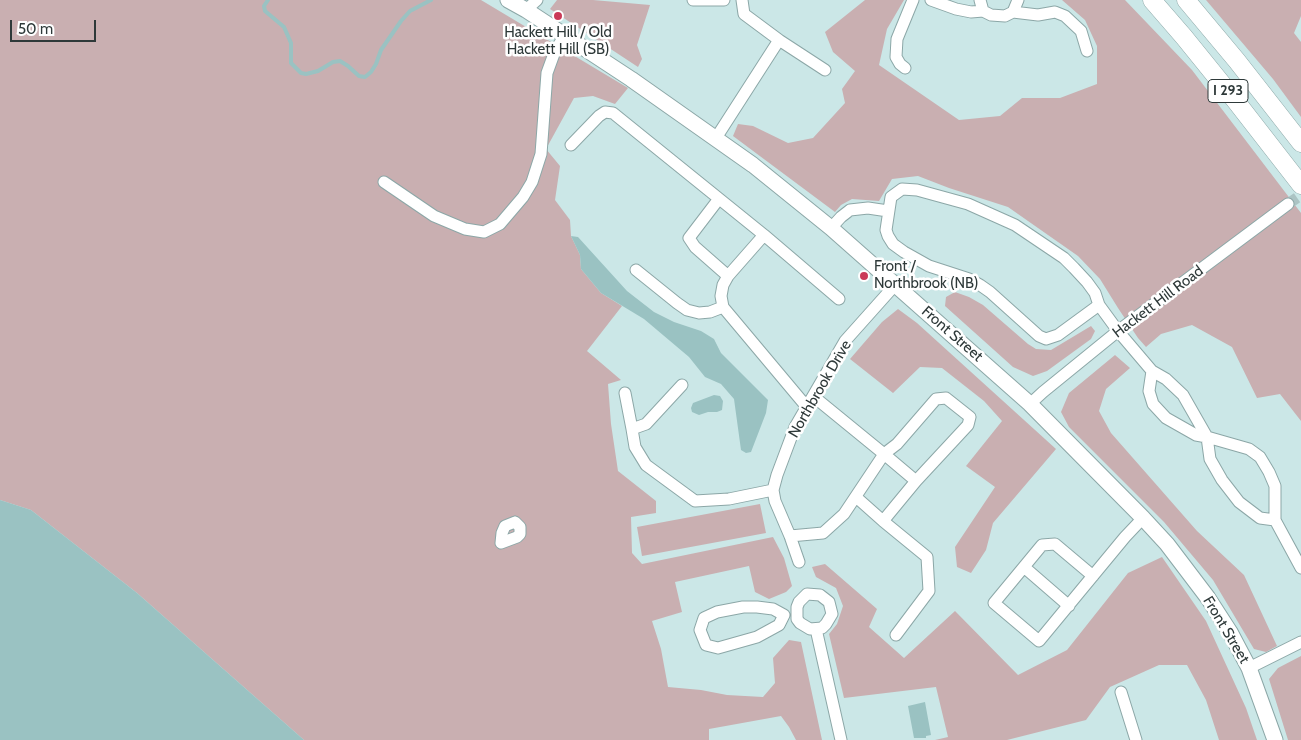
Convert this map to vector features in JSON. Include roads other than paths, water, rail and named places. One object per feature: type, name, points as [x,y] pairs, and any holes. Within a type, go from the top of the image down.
[{"type":"highway","name":"I 293","points":[[1152,0],[1224,86],[1301,185]]},
{"type":"highway","name":"I 293","points":[[1186,0],[1301,142]]},
{"type":"main road","name":"Front Street","points":[[508,0],[531,5],[565,35],[631,78],[753,165],[831,228],[1030,404],[1144,518],[1208,598],[1230,632],[1248,668],[1275,740]]},
{"type":"street","points":[[693,0],[724,0]]},
{"type":"street","points":[[742,0],[744,14],[825,70]]},
{"type":"street","points":[[905,68],[896,57],[897,39],[913,0]]},
{"type":"street","points":[[932,0],[956,9],[971,12],[982,6],[991,15],[1005,16],[1014,12],[1038,15],[1055,12],[1065,16],[1081,31],[1087,51]]},
{"type":"street","points":[[1014,12],[1018,0]]},
{"type":"street","points":[[384,182],[434,216],[465,229],[484,232],[500,224],[532,182],[541,154],[547,73],[555,50],[565,35]]},
{"type":"street","points":[[716,138],[779,40]]},
{"type":"street","points":[[572,144],[599,116],[605,112],[613,113],[839,299]]},
{"type":"street","points":[[1099,306],[1058,335],[1046,338],[1039,336],[980,285],[917,261],[893,244],[886,230],[888,211],[892,198],[902,189],[908,189],[968,204],[1015,225],[1064,258],[1088,282],[1095,293],[1099,306],[1152,371],[1166,379],[1182,395],[1206,437],[1210,459],[1233,495],[1260,518],[1275,520]]},
{"type":"street","points":[[718,200],[690,238],[695,247],[728,276]]},
{"type":"street","name":"Hackett Hill Road","points":[[1030,404],[1118,331],[1288,204]]},
{"type":"street","points":[[831,228],[850,210],[868,208],[888,211]]},
{"type":"street","points":[[764,236],[728,276],[723,285],[721,296],[723,306],[806,406]]},
{"type":"street","points":[[636,270],[687,310],[699,313],[710,312],[723,306]]},
{"type":"street","name":"Northbrook Drive","points":[[773,490],[794,427],[806,406],[845,341],[895,285]]},
{"type":"street","points":[[1152,371],[1149,390],[1153,404],[1166,418],[1196,435],[1249,449],[1260,457],[1275,486],[1275,520],[1301,568]]},
{"type":"street","points":[[632,429],[646,424],[682,385]]},
{"type":"street","points":[[625,393],[635,447],[646,465],[695,501],[729,499],[773,490],[780,514],[799,562]]},
{"type":"street","points":[[813,396],[916,481]]},
{"type":"street","points":[[790,536],[823,533],[844,514],[884,454],[897,444],[936,398],[946,398],[970,416],[968,425],[916,481],[883,521]]},
{"type":"street","points":[[856,497],[927,557],[929,591],[896,634]]},
{"type":"street","points":[[1093,576],[1055,544],[1042,545],[994,603],[1039,641],[1144,518]]},
{"type":"street","points":[[1024,567],[1069,606]]},
{"type":"street","points":[[806,594],[820,595],[825,598],[831,608],[832,614],[826,624],[816,629],[800,624],[796,613],[799,602],[806,594]]},
{"type":"street","points":[[784,615],[779,625],[757,637],[718,648],[706,645],[700,630],[704,618],[717,612],[743,607],[757,606],[773,609],[784,615],[796,613]]},
{"type":"street","points":[[816,629],[841,740]]},
{"type":"street","points":[[1248,668],[1301,642]]},
{"type":"street","points":[[1121,692],[1136,740]]},
{"type":"water","points":[[571,236],[578,237],[627,291],[654,312],[674,322],[701,331],[714,339],[721,353],[768,400],[766,413],[751,452],[746,453],[741,450],[734,399],[721,384],[705,377],[689,357],[644,319],[601,293],[581,269],[580,255]]},
{"type":"water","points":[[714,395],[720,396],[723,401],[722,410],[699,415],[692,412],[693,403]]},
{"type":"water","points":[[0,500],[31,510],[137,593],[304,740],[0,740]]},
{"type":"water","points":[[925,702],[931,735],[926,736],[926,738],[914,738],[908,706]]},
{"type":"waterway","points":[[268,0],[264,6],[265,11],[284,27],[291,43],[291,63],[301,73],[306,74],[318,71],[333,62],[340,61],[359,76],[365,77],[371,72],[381,50],[401,21],[410,11],[431,0]]},
{"type":"tunnel","points":[[1288,204],[1301,195]]},
{"type":"place","name":"Hackett Hill / Old Hackett Hill (SB)","points":[[558,16]]},
{"type":"place","name":"Front / Northbrook (NB)","points":[[864,276]]}]
